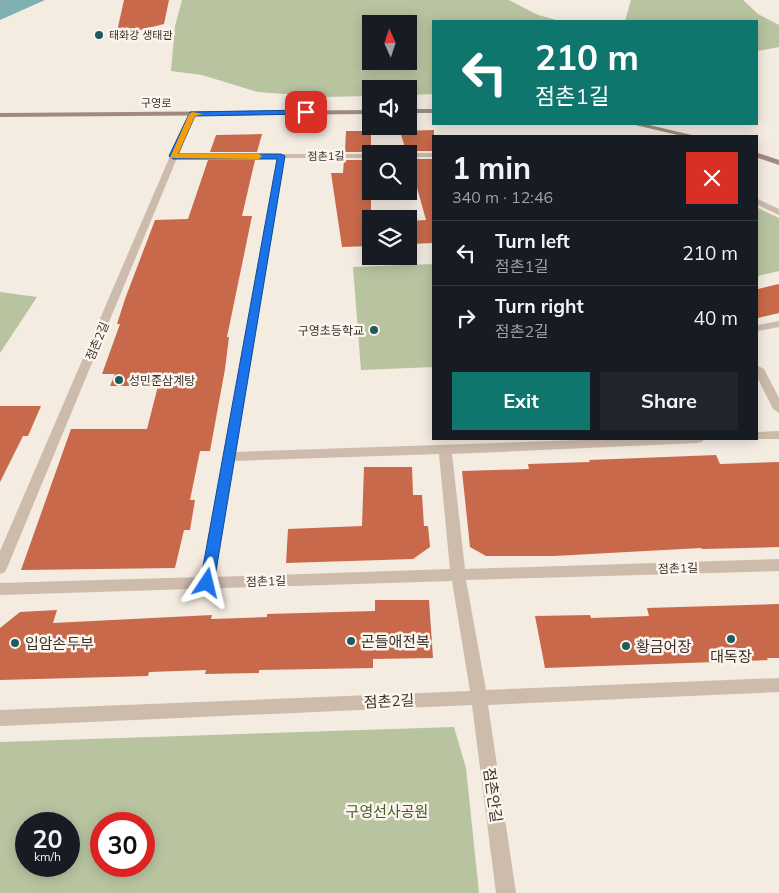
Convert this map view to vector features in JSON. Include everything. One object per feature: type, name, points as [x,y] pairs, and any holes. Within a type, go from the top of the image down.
[{"type":"main road","points":[[417,111],[432,111]]},
{"type":"main road","name":"구영로","points":[[0,115],[362,112]]},
{"type":"main road","points":[[640,125],[687,135]]},
{"type":"main road","points":[[758,155],[779,163]]},
{"type":"street","name":"점촌2길","points":[[0,568],[192,114]]},
{"type":"street","points":[[417,155],[432,155]]},
{"type":"street","name":"점촌1길","points":[[173,156],[362,156]]},
{"type":"street","points":[[207,583],[281,156]]},
{"type":"street","points":[[758,202],[779,212]]},
{"type":"street","points":[[758,328],[779,324]]},
{"type":"street","points":[[758,369],[779,410]]},
{"type":"street","points":[[758,436],[779,435]]},
{"type":"street","points":[[230,457],[675,440]]},
{"type":"street","points":[[445,450],[458,574]]},
{"type":"street","name":"점촌1길","points":[[0,589],[779,565]]},
{"type":"street","name":"점촌안길","points":[[458,574],[479,697],[506,893]]},
{"type":"street","name":"점촌2길","points":[[0,718],[779,685]]},
{"type":"green space","points":[[182,0],[509,0],[538,15],[556,20],[432,20],[432,94],[417,95],[417,80],[362,80],[362,96],[323,97],[258,92],[202,75],[171,71],[175,26]]},
{"type":"green space","points":[[631,0],[743,0],[758,14],[779,25],[779,47],[758,51],[758,20],[625,20]]},
{"type":"green space","points":[[758,208],[779,218],[779,271],[758,276]]},
{"type":"green space","points":[[432,264],[432,367],[361,370],[353,267]]},
{"type":"green space","points":[[0,292],[37,297],[0,353]]},
{"type":"green space","name":"구영선사공원","points":[[454,727],[466,768],[479,893],[0,893],[0,742]]},
{"type":"water","points":[[0,0],[45,0],[0,20]]},
{"type":"building","name":"태화강 생태관","points":[[124,0],[169,0],[164,24],[116,36]]},
{"type":"building","points":[[417,130],[434,130],[434,135],[432,135],[432,151],[417,151],[417,145],[404,145],[401,135],[417,135]]},
{"type":"building","points":[[346,131],[362,131],[362,135],[371,135],[371,145],[362,145],[362,152],[345,152]]},
{"type":"building","points":[[262,134],[257,152],[210,152],[216,135]]},
{"type":"building","points":[[417,159],[432,159],[432,243],[417,244],[417,221],[426,220],[417,188]]},
{"type":"building","points":[[208,160],[255,160],[242,216],[252,216],[227,337],[229,337],[225,369],[210,451],[200,451],[190,500],[195,500],[190,530],[184,530],[175,568],[21,570],[71,429],[147,429],[158,386],[110,386],[115,374],[102,374],[120,324],[117,324],[125,299],[155,220],[188,219]]},
{"type":"building","points":[[344,160],[362,160],[362,200],[371,200],[371,210],[362,210],[362,246],[342,247],[331,173],[343,173]]},
{"type":"building","points":[[779,284],[779,313],[758,318],[758,289]]},
{"type":"building","points":[[0,406],[41,406],[28,436],[23,436],[0,482]]},
{"type":"building","points":[[716,455],[720,464],[779,462],[779,547],[701,548],[554,556],[486,556],[470,547],[462,471],[529,469],[528,464],[590,462],[589,460]]},
{"type":"building","points":[[364,467],[412,467],[413,495],[422,495],[424,526],[428,526],[430,547],[413,559],[286,563],[288,529],[362,526]]},
{"type":"building","points":[[375,600],[429,600],[433,658],[373,659],[373,668],[259,670],[259,673],[205,674],[206,670],[149,672],[148,676],[0,680],[0,628],[20,612],[57,610],[53,623],[212,615],[211,619],[267,617],[267,614],[375,611]]},
{"type":"building","points":[[779,604],[779,658],[767,658],[768,660],[545,668],[535,616],[590,615],[591,618],[649,616],[647,608]]},
{"type":"slow traffic","points":[[200,114],[192,114],[173,156],[259,156]]},
{"type":"place","name":"태화강 생태관","points":[[99,35]]},
{"type":"place","name":"구영초등학교","points":[[374,330]]},
{"type":"place","name":"성민준삼계탕","points":[[119,380]]},
{"type":"place","name":"대독장","points":[[731,639]]},
{"type":"place","name":"곤들애전복","points":[[351,641]]},
{"type":"place","name":"입암손두부","points":[[15,643]]},
{"type":"place","name":"황금어장","points":[[626,646]]},
{"type":"route","points":[[207,583],[281,156],[173,156],[192,114],[306,112]]}]
